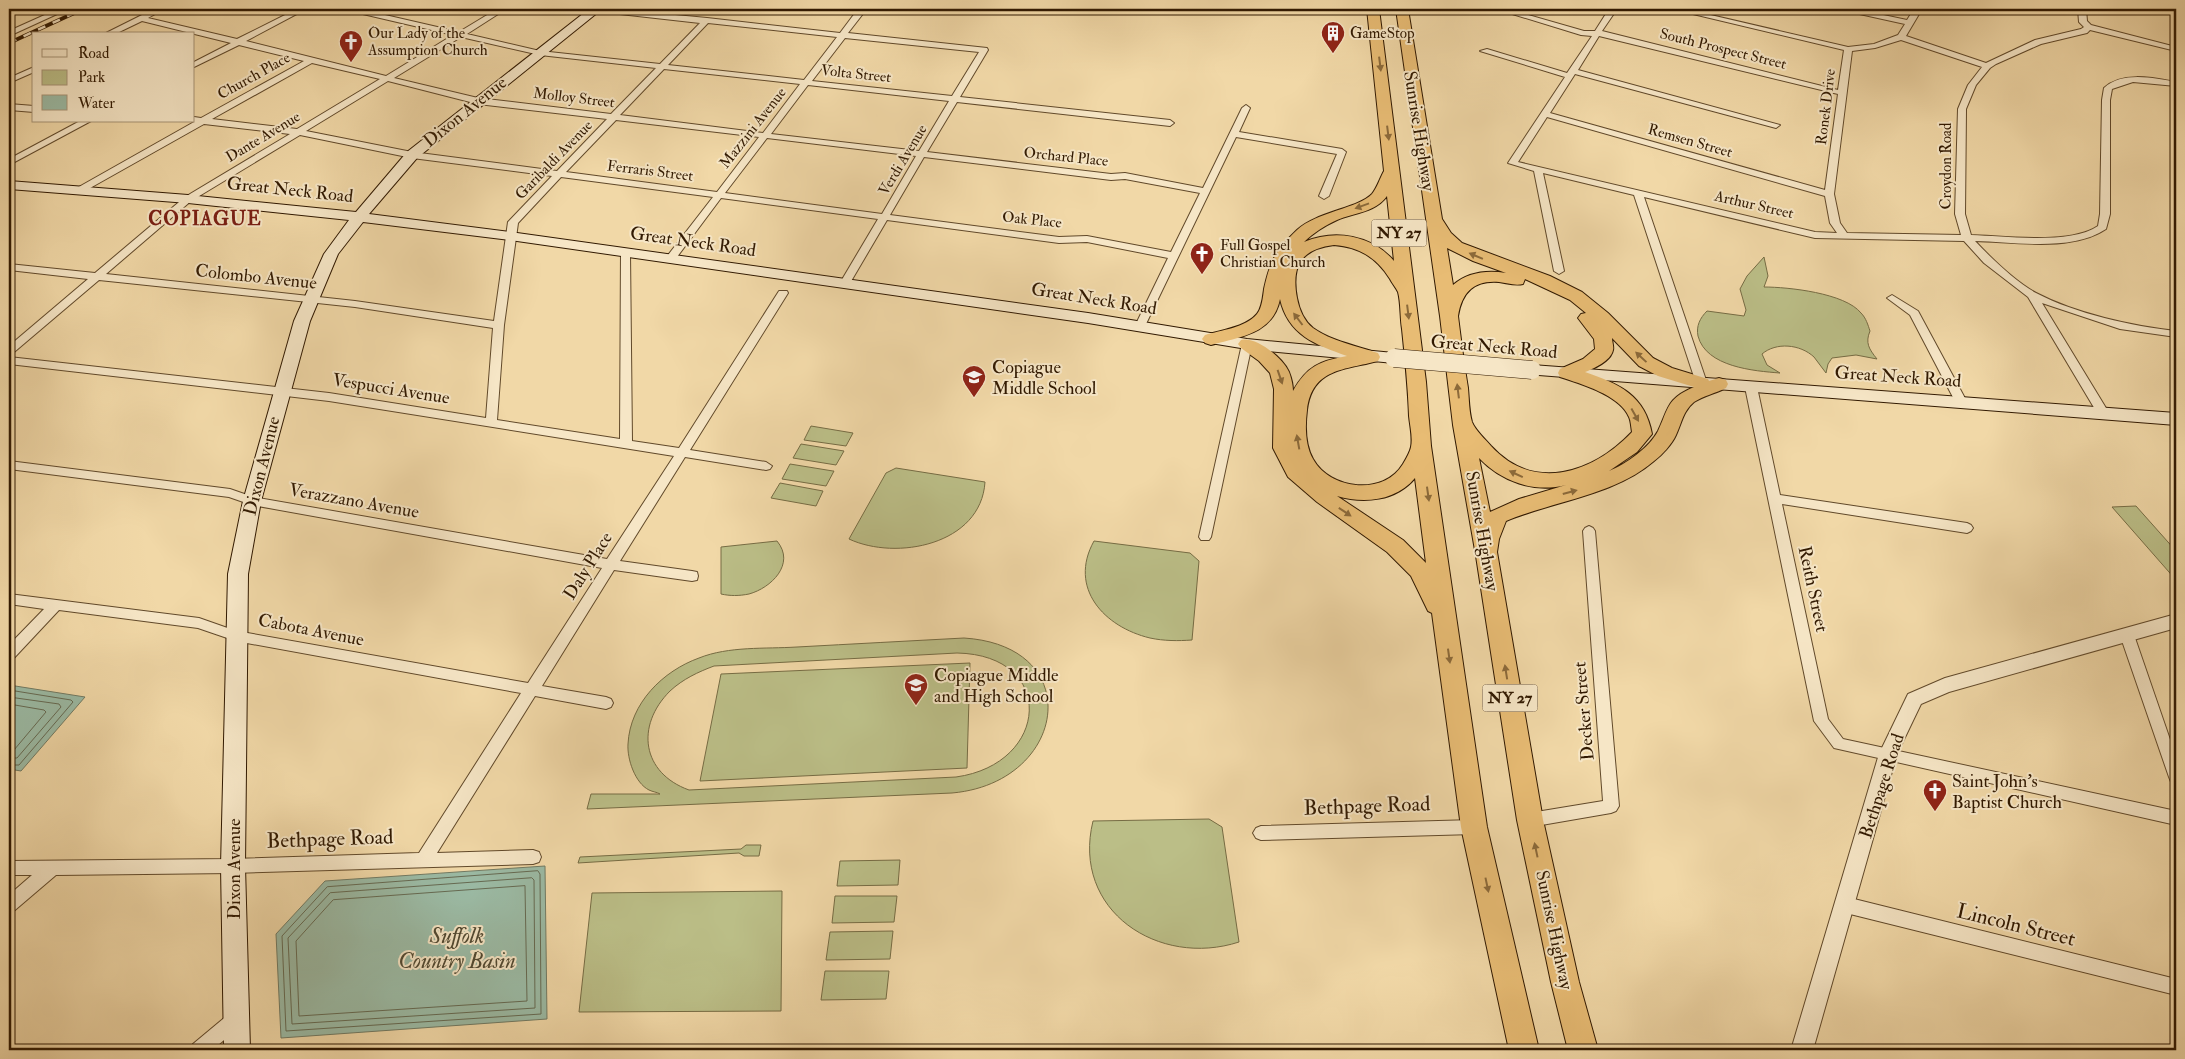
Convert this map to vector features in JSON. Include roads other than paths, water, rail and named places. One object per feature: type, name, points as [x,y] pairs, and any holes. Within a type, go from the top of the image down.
[{"type":"highway","name":"Sunrise Highway","points":[[1373,9],[1417,382],[1421,446],[1444,623],[1474,826],[1524,1050]]},
{"type":"highway","name":"Sunrise Highway","points":[[1402,9],[1463,425],[1487,556],[1530,820],[1565,982],[1583,1050]]},
{"type":"highway","points":[[1211,339],[1248,328],[1263,319],[1269,309],[1276,275],[1283,254],[1304,232],[1330,217],[1371,203],[1379,196],[1392,171]]},
{"type":"highway","points":[[1432,214],[1444,236],[1456,247],[1479,258],[1544,280],[1576,296],[1602,317],[1646,362],[1665,372],[1710,383]]},
{"type":"highway","points":[[1370,356],[1338,346],[1307,331],[1292,311],[1284,287],[1287,270],[1294,255],[1305,246],[1322,240],[1345,241],[1367,247],[1390,265],[1405,290]]},
{"type":"highway","points":[[1448,316],[1454,296],[1465,282],[1485,276],[1509,278],[1544,289],[1567,300],[1591,322],[1603,338],[1604,351],[1590,363],[1566,372]]},
{"type":"highway","points":[[1247,344],[1266,357],[1280,371],[1284,389],[1282,418],[1283,448],[1295,472],[1324,498],[1395,546],[1420,571],[1444,623]]},
{"type":"highway","points":[[1370,356],[1323,369],[1308,382],[1299,400],[1296,423],[1298,448],[1308,468],[1329,486],[1358,494],[1383,491],[1402,480],[1416,460],[1421,446]]},
{"type":"highway","points":[[1463,425],[1484,451],[1504,469],[1525,478],[1552,482],[1605,465],[1632,448],[1642,434],[1638,415],[1623,399],[1601,385],[1566,372]]},
{"type":"highway","points":[[1487,556],[1488,538],[1498,516],[1526,504],[1587,487],[1623,473],[1648,456],[1666,435],[1675,410],[1688,397],[1710,383]]},
{"type":"main road","name":"Dixon Avenue","points":[[237,1050],[233,866],[238,574],[252,501],[281,390],[302,321],[331,254],[359,217],[412,155],[595,9]]},
{"type":"main road","name":"Great Neck Road","points":[[9,185],[188,199],[359,217],[510,236],[1140,326],[1247,344],[1532,370],[2176,419]]},
{"type":"street","points":[[9,34],[58,9]]},
{"type":"street","points":[[112,32],[160,9]]},
{"type":"street","points":[[195,64],[302,9]]},
{"type":"street","name":"Volta Street","points":[[350,9],[540,53],[1170,123]]},
{"type":"street","name":"Dante Avenue","points":[[9,351],[188,199],[502,9]]},
{"type":"street","points":[[595,9],[843,35]]},
{"type":"street","name":"South Prospect Street","points":[[1500,9],[1584,33],[1597,33],[1842,93]]},
{"type":"street","points":[[1544,114],[1613,9]]},
{"type":"street","points":[[1676,9],[1848,49]]},
{"type":"street","points":[[1846,9],[1910,23]]},
{"type":"street","points":[[1918,9],[1901,37],[1987,66]]},
{"type":"street","points":[[2082,9],[2083,22],[2088,28],[2176,49]]},
{"type":"street","name":"Mazzini Avenue","points":[[670,259],[858,15]]},
{"type":"street","name":"Molloy Street","points":[[140,18],[478,101],[922,154]]},
{"type":"street","name":"Garibaldi Avenue","points":[[491,422],[500,325],[513,222],[706,20]]},
{"type":"street","name":"Croydon Road","points":[[2088,28],[2084,31],[2038,42],[1987,66],[1972,84],[1962,109],[1960,214],[1967,238],[1988,261],[2032,295],[2103,413]]},
{"type":"street","name":"Verdi Avenue","points":[[843,35],[984,50],[845,283]]},
{"type":"street","name":"Ronek Drive","points":[[1844,235],[1835,223],[1829,194],[1848,49],[1875,46],[1901,37]]},
{"type":"street","points":[[1484,51],[1776,125]]},
{"type":"street","name":"Church Place","points":[[198,120],[311,60]]},
{"type":"street","points":[[9,81],[32,70]]},
{"type":"street","name":"Arthur Street","points":[[1544,114],[1513,163],[1815,235],[2057,240],[2078,239],[2092,235],[2103,227],[2105,214],[2106,100],[2108,88],[2116,83],[2128,80],[2176,84]]},
{"type":"street","points":[[9,107],[29,107]]},
{"type":"street","points":[[9,116],[29,107]]},
{"type":"street","points":[[1140,326],[1246,108]]},
{"type":"street","name":"Remsen Street","points":[[1544,114],[1829,194]]},
{"type":"street","name":"Ferraris Street","points":[[198,120],[297,132],[412,155],[884,217]]},
{"type":"street","points":[[9,162],[85,122]]},
{"type":"street","name":"Church Place","points":[[80,190],[195,122]]},
{"type":"street","points":[[1234,134],[1342,152],[1324,196]]},
{"type":"street","name":"Orchard Place","points":[[922,154],[1111,177],[1125,176],[1205,191]]},
{"type":"street","points":[[1538,169],[1559,271]]},
{"type":"street","points":[[1638,193],[1710,383]]},
{"type":"street","name":"Oak Place","points":[[884,217],[1059,240],[1087,239],[1175,256]]},
{"type":"street","points":[[625,253],[626,443]]},
{"type":"street","name":"Colombo Avenue","points":[[9,267],[95,278],[404,310],[500,325]]},
{"type":"street","name":"Daly Place","points":[[424,859],[783,293]]},
{"type":"street","points":[[2032,295],[2073,312],[2105,322],[2135,329],[2176,334]]},
{"type":"street","points":[[1892,298],[1914,313],[1961,402]]},
{"type":"street","points":[[1205,537],[1247,344]]},
{"type":"street","name":"Vespucci Avenue","points":[[9,361],[281,390],[766,466]]},
{"type":"street","name":"Reith Street","points":[[1751,387],[1821,720],[1839,744],[2176,818]]},
{"type":"street","name":"Verazzano Avenue","points":[[9,466],[230,493],[252,501],[611,565],[692,576]]},
{"type":"street","points":[[1775,499],[1967,528]]},
{"type":"street","name":"Decker Street","points":[[1530,820],[1611,806],[1588,531]]},
{"type":"street","name":"Cabota Avenue","points":[[9,599],[200,623],[236,636],[606,704]]},
{"type":"street","points":[[9,654],[56,605]]},
{"type":"street","name":"Bethpage Road","points":[[1802,1050],[1846,905],[1888,754],[1914,699],[1945,686],[2176,621]]},
{"type":"street","points":[[2127,636],[2176,778]]},
{"type":"street","name":"Bethpage Road","points":[[1261,833],[1474,826]]},
{"type":"street","name":"Bethpage Road","points":[[9,868],[233,866],[533,857]]},
{"type":"street","points":[[9,905],[51,869]]},
{"type":"street","name":"Lincoln Street","points":[[1846,905],[2176,987]]},
{"type":"street","points":[[198,1050],[235,1020]]},
{"type":"water","points":[[9,685],[85,697],[21,771],[9,769]]},
{"type":"water","name":"Suffolk Country Basin","points":[[545,866],[547,1019],[281,1038],[276,934],[325,881]]},
{"type":"railway","points":[[33,32],[83,9]]},
{"type":"railway","points":[[9,43],[32,32]]},
{"type":"place","name":"GameStop","points":[[1333,54]]},
{"type":"place","name":"Our Lady of the Assumption Church","points":[[351,63]]},
{"type":"place","name":"Full Gospel Christian Church","points":[[1202,275]]},
{"type":"place","name":"Copiague Middle School","points":[[974,398]]},
{"type":"place","name":"Copiague Middle and High School","points":[[916,706]]},
{"type":"place","name":"Saint John's Baptist Church","points":[[1935,812]]},
{"type":"district","name":"COPIAGUE","points":[[205,219]]}]
